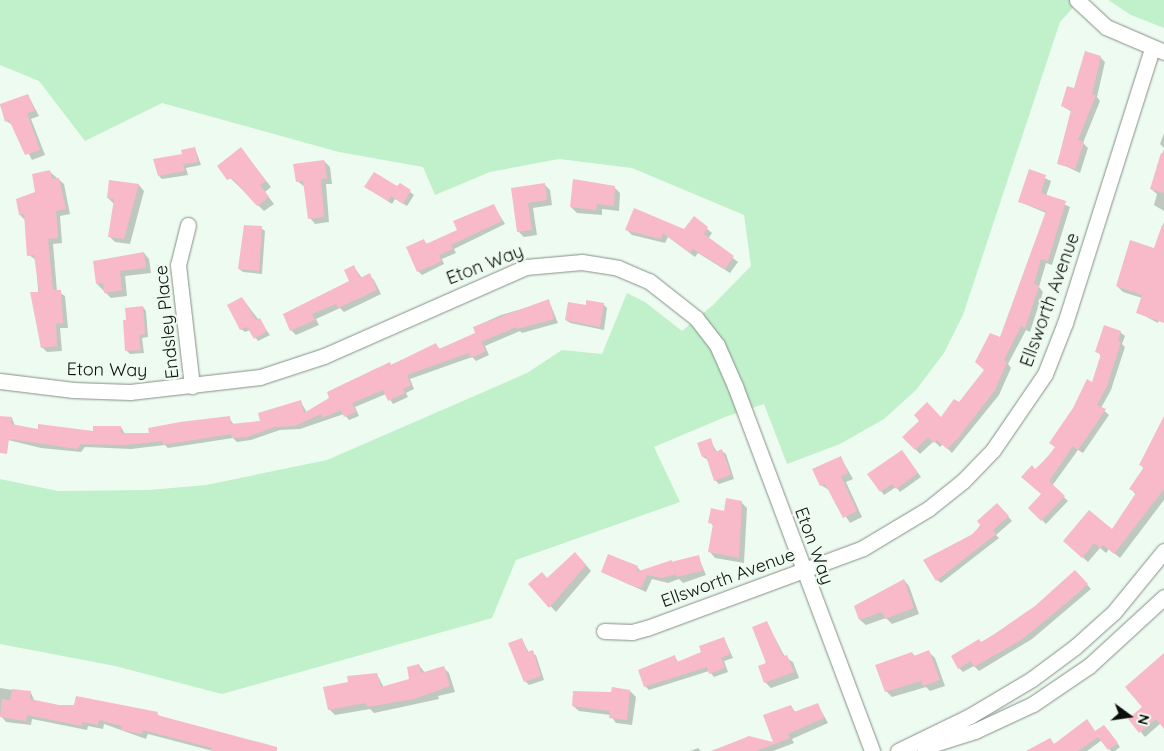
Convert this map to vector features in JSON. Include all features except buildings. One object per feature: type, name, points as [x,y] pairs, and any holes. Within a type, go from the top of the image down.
[{"type":"street","points":[[1077,0],[1106,27],[1158,50]]},
{"type":"street","name":"Ellsworth Avenue","points":[[604,631],[647,628],[863,548],[928,510],[987,456],[1021,413],[1045,374],[1065,323],[1158,50]]},
{"type":"street","name":"Endsley Place","points":[[188,225],[178,265],[192,386]]},
{"type":"street","name":"Eton Way","points":[[0,381],[104,392],[192,386],[260,377],[300,364],[526,266],[582,262],[618,268],[649,281],[675,298],[696,318],[717,345],[735,386],[872,751]]},
{"type":"street","points":[[898,751],[970,716],[1032,679],[1075,647],[1114,612],[1164,551]]},
{"type":"street","points":[[911,751],[976,731],[1033,704],[1089,666],[1164,598]]},
{"type":"green space","points":[[0,0],[1080,0],[1060,22],[963,315],[944,353],[916,390],[884,419],[840,444],[787,464],[764,404],[725,417],[654,447],[680,502],[516,560],[492,618],[222,694],[115,666],[0,644],[0,479],[58,491],[149,490],[206,485],[327,460],[527,373],[562,350],[602,354],[627,293],[645,302],[682,331],[713,305],[751,266],[744,215],[632,168],[559,159],[490,172],[435,195],[423,167],[339,152],[162,103],[85,141],[39,81],[0,65]]},
{"type":"green space","points":[[1108,0],[1164,0],[1164,28],[1131,15]]}]
